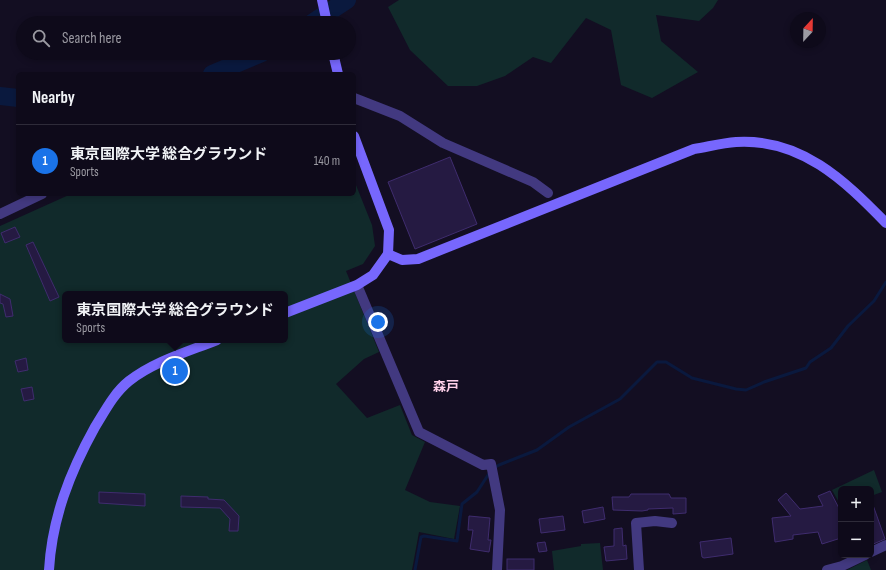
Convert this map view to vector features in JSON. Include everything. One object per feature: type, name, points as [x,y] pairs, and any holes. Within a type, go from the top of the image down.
[{"type":"street","points":[[322,0],[325,16]]},
{"type":"street","points":[[335,60],[338,72]]},
{"type":"street","points":[[356,99],[400,116],[444,144],[533,182],[548,193]]},
{"type":"street","points":[[288,312],[357,285],[373,275],[388,254],[389,230],[356,141]]},
{"type":"street","points":[[388,254],[402,260],[418,259],[694,149],[736,142],[776,146],[810,159],[841,179],[886,223]]},
{"type":"street","points":[[0,214],[38,196]]},
{"type":"street","points":[[357,285],[419,432],[483,465],[491,464],[500,510],[497,570]]},
{"type":"street","points":[[49,570],[56,518],[65,489],[108,406],[128,382],[142,372],[166,360],[209,343]]},
{"type":"street","points":[[639,570],[636,523],[655,521],[672,523]]},
{"type":"street","points":[[874,551],[886,545]]},
{"type":"street","points":[[827,570],[843,568],[860,558]]},
{"type":"green space","points":[[399,0],[718,0],[713,8],[699,21],[656,15],[661,41],[698,72],[652,98],[621,85],[611,30],[586,18],[551,63],[533,57],[505,76],[477,86],[448,86],[410,50],[388,7]]},
{"type":"green space","points":[[356,185],[372,225],[375,246],[363,264],[346,271],[379,352],[364,359],[336,384],[367,418],[400,405],[412,435],[425,442],[405,490],[430,502],[460,506],[454,539],[419,532],[412,570],[0,570],[0,226],[67,196],[356,196]]},
{"type":"green space","points":[[874,470],[882,492],[874,495],[874,486],[840,486]]},
{"type":"green space","points":[[838,487],[838,501],[832,490]]},
{"type":"green space","points":[[600,543],[603,570],[554,570],[552,551],[581,546],[581,544]]},
{"type":"green space","points":[[867,560],[871,570],[847,570]]},
{"type":"building","points":[[450,157],[477,224],[415,249],[388,182]]},
{"type":"building","points":[[15,227],[20,237],[5,243],[1,233]]},
{"type":"building","points":[[33,242],[59,297],[50,301],[26,245]]},
{"type":"building","points":[[0,294],[10,299],[13,316],[6,317],[3,304],[0,303]]},
{"type":"building","points":[[26,358],[28,370],[18,372],[15,361]]},
{"type":"building","points":[[32,387],[34,399],[24,401],[21,389]]},
{"type":"building","points":[[830,491],[838,506],[838,539],[822,544],[818,532],[793,535],[793,539],[775,542],[772,518],[791,516],[778,500],[786,493],[800,509],[823,506],[818,496]]},
{"type":"building","points":[[99,492],[145,494],[145,506],[99,503]]},
{"type":"building","points":[[631,494],[669,494],[671,498],[686,498],[686,513],[673,514],[673,508],[648,509],[642,511],[613,510],[612,497],[629,497]]},
{"type":"building","points":[[181,496],[208,497],[208,499],[224,500],[239,516],[238,531],[229,531],[230,519],[220,508],[181,507]]},
{"type":"building","points":[[603,507],[605,519],[584,523],[582,511]]},
{"type":"building","points":[[874,508],[885,539],[874,544]]},
{"type":"building","points":[[469,516],[490,518],[488,540],[491,540],[489,552],[470,549],[473,530],[468,530]]},
{"type":"building","points":[[563,516],[565,530],[541,533],[539,519]]},
{"type":"building","points":[[622,528],[623,546],[626,545],[627,559],[606,561],[604,547],[614,546],[614,529]]},
{"type":"building","points":[[731,538],[733,554],[702,557],[700,542]]},
{"type":"building","points":[[545,542],[547,551],[539,552],[537,543]]},
{"type":"building","points":[[507,559],[534,559],[534,570],[507,570]]},
{"type":"waterway","points":[[323,16],[347,0]]},
{"type":"waterway","points":[[217,72],[245,60]]},
{"type":"waterway","points":[[0,96],[16,98]]},
{"type":"waterway","points":[[494,468],[537,450],[569,427],[620,399],[657,362],[666,362],[692,378],[746,390],[764,382],[806,368],[810,362],[831,348],[848,326],[874,301],[886,282]]},
{"type":"waterway","points":[[415,570],[421,537],[424,536],[457,541],[462,504],[477,492],[490,472]]},
{"type":"place","name":"東京国際大学 総合グラウンド","points":[[175,371]]},
{"type":"district","name":"森戸","points":[[446,387]]}]
